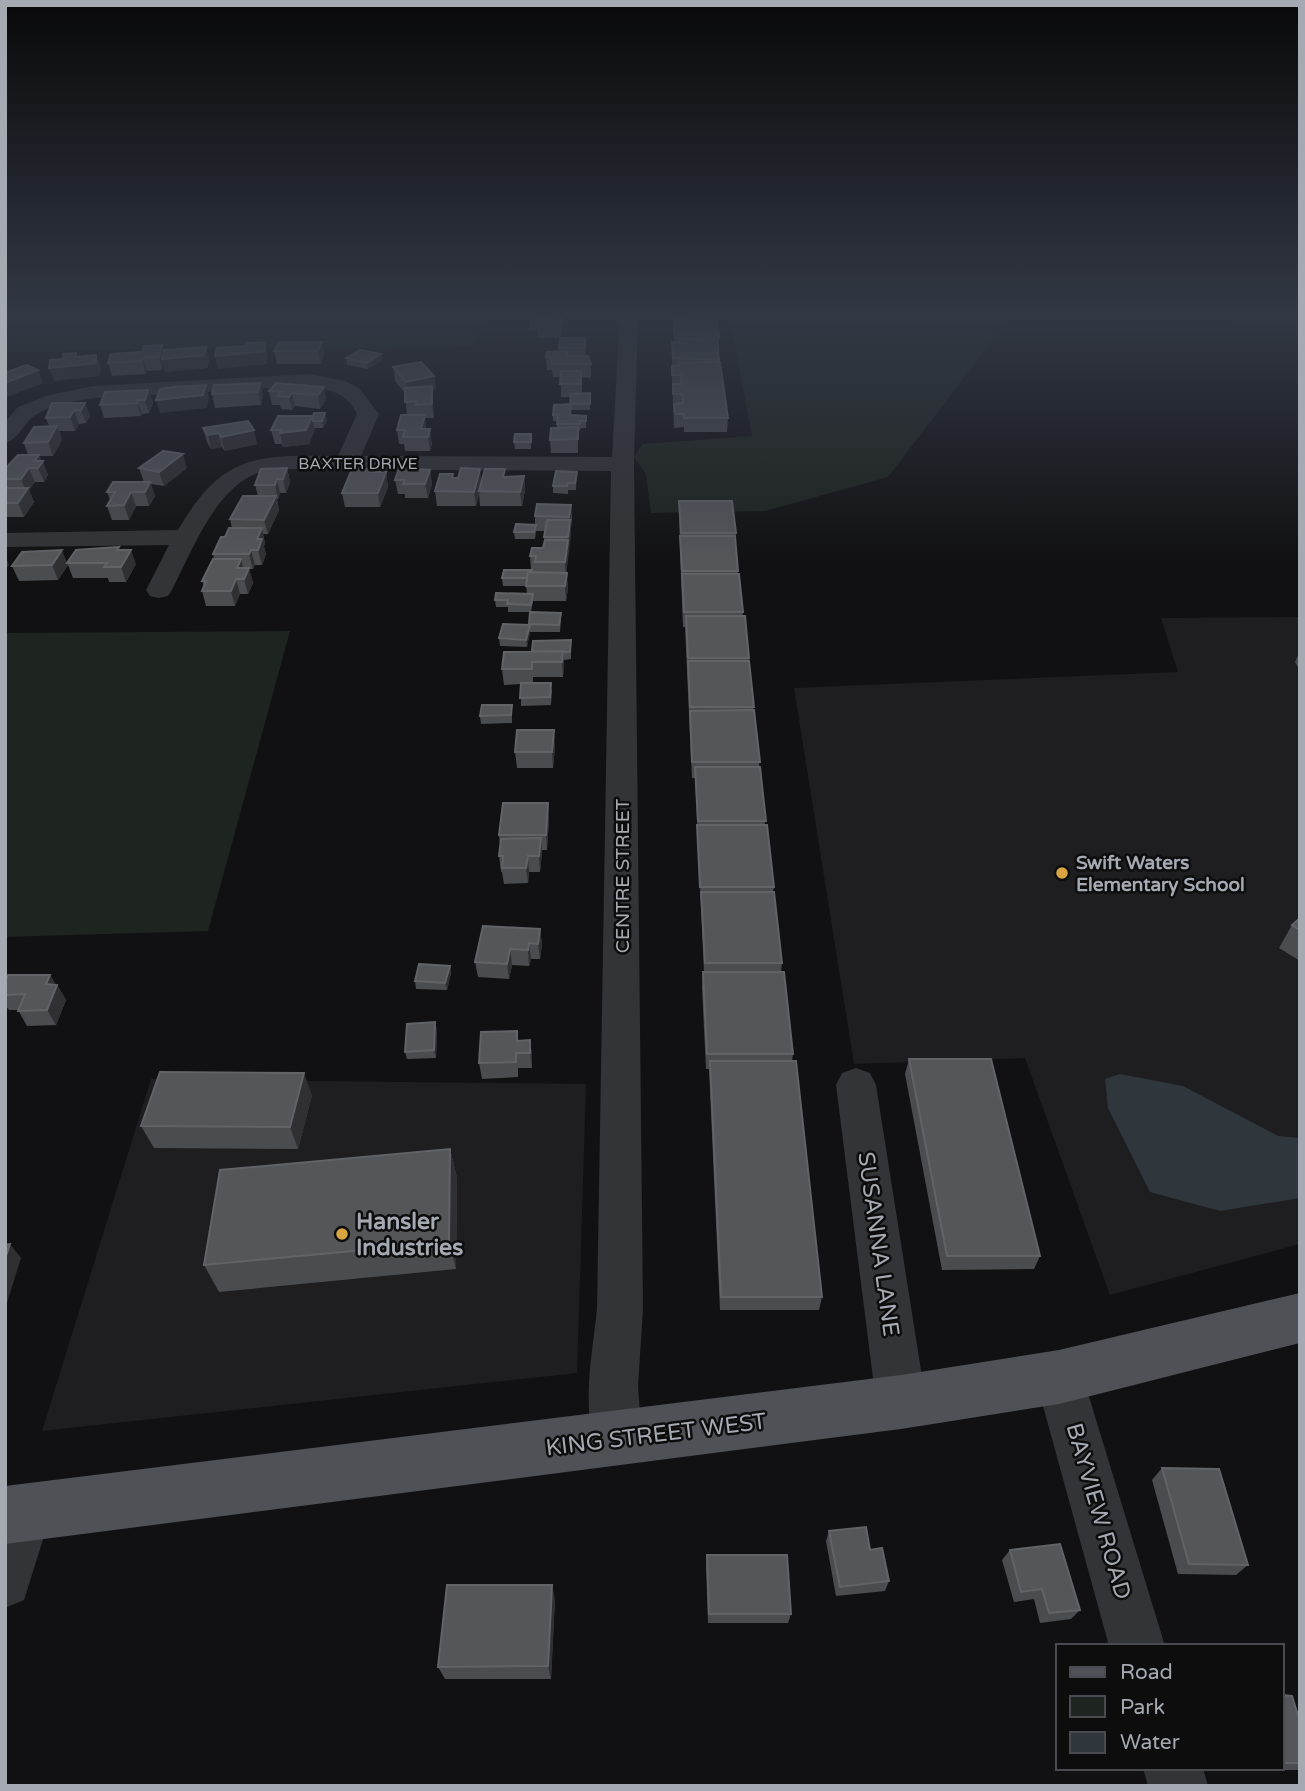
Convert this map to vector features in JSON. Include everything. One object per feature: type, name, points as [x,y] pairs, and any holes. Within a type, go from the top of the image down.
[{"type":"main road","name":"KING STREET WEST","points":[[15,1514],[901,1402],[1059,1377],[1300,1318]]},
{"type":"street","points":[[5,436],[26,412],[56,399],[75,396]]},
{"type":"street","points":[[346,463],[368,414],[361,398],[357,396]]},
{"type":"street","name":"CENTRE STREET","points":[[617,1440],[614,1386],[620,1309],[623,464],[626,396]]},
{"type":"street","name":"BAXTER DRIVE","points":[[159,590],[209,501],[225,482],[249,468],[282,462],[623,464]]},
{"type":"street","points":[[5,540],[188,537]]},
{"type":"street","name":"SUSANNA LANE","points":[[856,1085],[901,1402]]},
{"type":"street","name":"BAYVIEW ROAD","points":[[1059,1377],[1136,1644]]},
{"type":"street","points":[[5,1581],[15,1514]]},
{"type":"shaded area","name":"Swift Waters Elementary School","points":[[1300,617],[1300,1244],[1110,1295],[1025,1058],[854,1064],[794,688],[1178,672],[1161,618]]},
{"type":"shaded area","points":[[151,1079],[586,1084],[577,1373],[42,1431]]},
{"type":"green space","points":[[745,396],[950,396],[888,477],[765,511],[651,513],[646,474],[634,457],[642,444],[752,436]]},
{"type":"green space","points":[[290,631],[208,931],[5,937],[5,633]]},
{"type":"water","points":[[1120,1074],[1183,1086],[1278,1136],[1300,1138],[1300,1198],[1220,1211],[1150,1192],[1108,1108],[1105,1079]]},
{"type":"building","points":[[104,396],[146,396],[145,400],[137,400],[137,403],[100,405]]},
{"type":"building","points":[[158,396],[198,396],[156,400]]},
{"type":"building","points":[[405,396],[432,396],[432,404],[416,405],[416,401],[405,402]]},
{"type":"building","points":[[571,396],[590,396],[590,404],[570,404]]},
{"type":"building","points":[[682,396],[725,396],[728,418],[684,418],[684,414],[675,414],[674,404],[683,403]]},
{"type":"building","points":[[52,403],[85,403],[81,410],[74,410],[70,417],[46,418]]},
{"type":"building","points":[[571,404],[570,415],[586,416],[586,421],[580,421],[580,424],[557,424],[558,414],[553,415],[554,405]]},
{"type":"building","points":[[314,413],[325,413],[322,421],[313,421]]},
{"type":"building","points":[[401,415],[425,415],[421,429],[430,429],[428,437],[403,437],[405,430],[397,430]]},
{"type":"building","points":[[278,416],[312,416],[306,430],[280,433],[281,430],[271,430]]},
{"type":"building","points":[[248,421],[254,430],[221,437],[219,433],[208,435],[203,428]]},
{"type":"building","points":[[57,426],[48,442],[24,443],[34,427]]},
{"type":"building","points":[[578,427],[578,439],[550,440],[551,428]]},
{"type":"building","points":[[515,434],[531,434],[531,442],[514,442]]},
{"type":"building","points":[[163,451],[183,454],[159,472],[139,468]]},
{"type":"building","points":[[18,455],[39,455],[34,461],[43,461],[38,468],[29,468],[21,479],[5,479],[5,469]]},
{"type":"building","points":[[287,468],[283,479],[277,479],[275,485],[255,485],[261,469]]},
{"type":"building","points":[[399,468],[430,470],[425,484],[403,484],[405,480],[395,480]]},
{"type":"building","points":[[461,468],[480,469],[474,492],[435,491],[440,474],[453,474],[452,478],[458,478]]},
{"type":"building","points":[[352,469],[386,472],[378,493],[342,493]]},
{"type":"building","points":[[485,469],[505,469],[503,477],[524,476],[520,492],[479,491]]},
{"type":"building","points":[[556,471],[577,472],[575,483],[553,486]]},
{"type":"building","points":[[113,482],[150,482],[145,492],[131,492],[124,505],[107,506],[115,492],[107,492]]},
{"type":"building","points":[[5,488],[28,488],[18,503],[5,503]]},
{"type":"building","points":[[243,496],[276,496],[264,520],[230,519]]},
{"type":"building","points":[[679,501],[732,501],[736,533],[681,533]]},
{"type":"building","points":[[537,504],[571,505],[569,517],[535,516]]},
{"type":"building","points":[[547,520],[570,520],[568,537],[544,537]]},
{"type":"building","points":[[516,524],[536,525],[534,532],[514,532]]},
{"type":"building","points":[[229,528],[262,528],[257,539],[262,539],[258,550],[251,550],[249,554],[213,554]]},
{"type":"building","points":[[680,536],[735,536],[738,571],[682,571]]},
{"type":"building","points":[[545,540],[568,540],[565,562],[535,562],[536,556],[530,556],[532,548],[543,548]]},
{"type":"building","points":[[119,547],[117,550],[131,550],[121,567],[104,567],[107,563],[67,563],[76,550]]},
{"type":"building","points":[[62,550],[52,565],[12,566],[22,552]]},
{"type":"building","points":[[213,559],[241,559],[237,568],[249,568],[244,579],[236,579],[231,591],[202,591],[206,581],[202,581]]},
{"type":"building","points":[[504,570],[532,572],[528,572],[527,578],[502,578]]},
{"type":"building","points":[[528,572],[567,573],[565,586],[526,586]]},
{"type":"building","points":[[682,574],[739,574],[743,612],[684,612]]},
{"type":"building","points":[[496,593],[533,594],[531,605],[507,604],[508,600],[495,600]]},
{"type":"building","points":[[530,612],[561,613],[559,625],[529,624]]},
{"type":"building","points":[[686,616],[745,616],[749,658],[688,658]]},
{"type":"building","points":[[503,624],[530,625],[526,640],[499,638]]},
{"type":"building","points":[[571,640],[570,652],[532,651],[533,641]]},
{"type":"building","points":[[563,651],[562,662],[532,662],[532,669],[502,669],[504,652]]},
{"type":"building","points":[[688,661],[749,661],[754,707],[690,707]]},
{"type":"building","points":[[521,683],[551,683],[550,697],[520,698]]},
{"type":"building","points":[[482,705],[512,705],[511,715],[480,716]]},
{"type":"building","points":[[754,710],[760,762],[692,762],[690,711]]},
{"type":"building","points":[[517,730],[554,730],[552,752],[515,752]]},
{"type":"building","points":[[695,767],[760,767],[766,821],[698,821]]},
{"type":"building","points":[[503,803],[548,803],[546,835],[499,835]]},
{"type":"building","points":[[697,825],[767,825],[774,887],[700,887]]},
{"type":"building","points":[[541,838],[539,856],[528,856],[526,868],[502,868],[503,856],[499,856],[501,839]]},
{"type":"building","points":[[701,892],[774,892],[782,963],[705,963]]},
{"type":"building","points":[[1300,918],[1300,930],[1292,925]]},
{"type":"building","points":[[483,926],[540,929],[538,944],[529,943],[528,950],[510,949],[507,964],[475,962]]},
{"type":"building","points":[[419,964],[450,966],[445,983],[415,981]]},
{"type":"building","points":[[703,972],[784,972],[793,1054],[707,1054]]},
{"type":"building","points":[[8,975],[50,975],[46,984],[57,985],[47,1010],[18,1011],[25,994],[5,995]]},
{"type":"building","points":[[435,1022],[434,1050],[405,1052],[407,1024]]},
{"type":"building","points":[[517,1031],[517,1041],[530,1040],[530,1053],[516,1053],[516,1062],[479,1063],[481,1032]]},
{"type":"building","points":[[909,1059],[991,1059],[1040,1256],[947,1256]]},
{"type":"building","points":[[710,1061],[796,1061],[822,1297],[721,1297]]},
{"type":"building","points":[[160,1072],[304,1073],[290,1127],[141,1126]]},
{"type":"building","name":"Hansler Industries","points":[[450,1149],[449,1242],[204,1265],[220,1170]]},
{"type":"building","points":[[10,1244],[5,1259],[5,1245]]},
{"type":"building","points":[[1162,1468],[1219,1469],[1248,1565],[1189,1564]]},
{"type":"building","points":[[866,1527],[870,1550],[882,1548],[889,1581],[840,1587],[829,1531]]},
{"type":"building","points":[[1060,1544],[1080,1610],[1049,1613],[1042,1589],[1021,1592],[1010,1550]]},
{"type":"building","points":[[707,1555],[787,1555],[791,1614],[709,1614]]},
{"type":"building","points":[[447,1585],[552,1585],[548,1666],[438,1667]]},
{"type":"building","points":[[1284,1695],[1292,1696],[1300,1722],[1300,1763],[1284,1763]]},
{"type":"place","name":"Swift Waters Elementary School","points":[[1062,873]]},
{"type":"place","name":"Hansler Industries","points":[[342,1234]]}]
